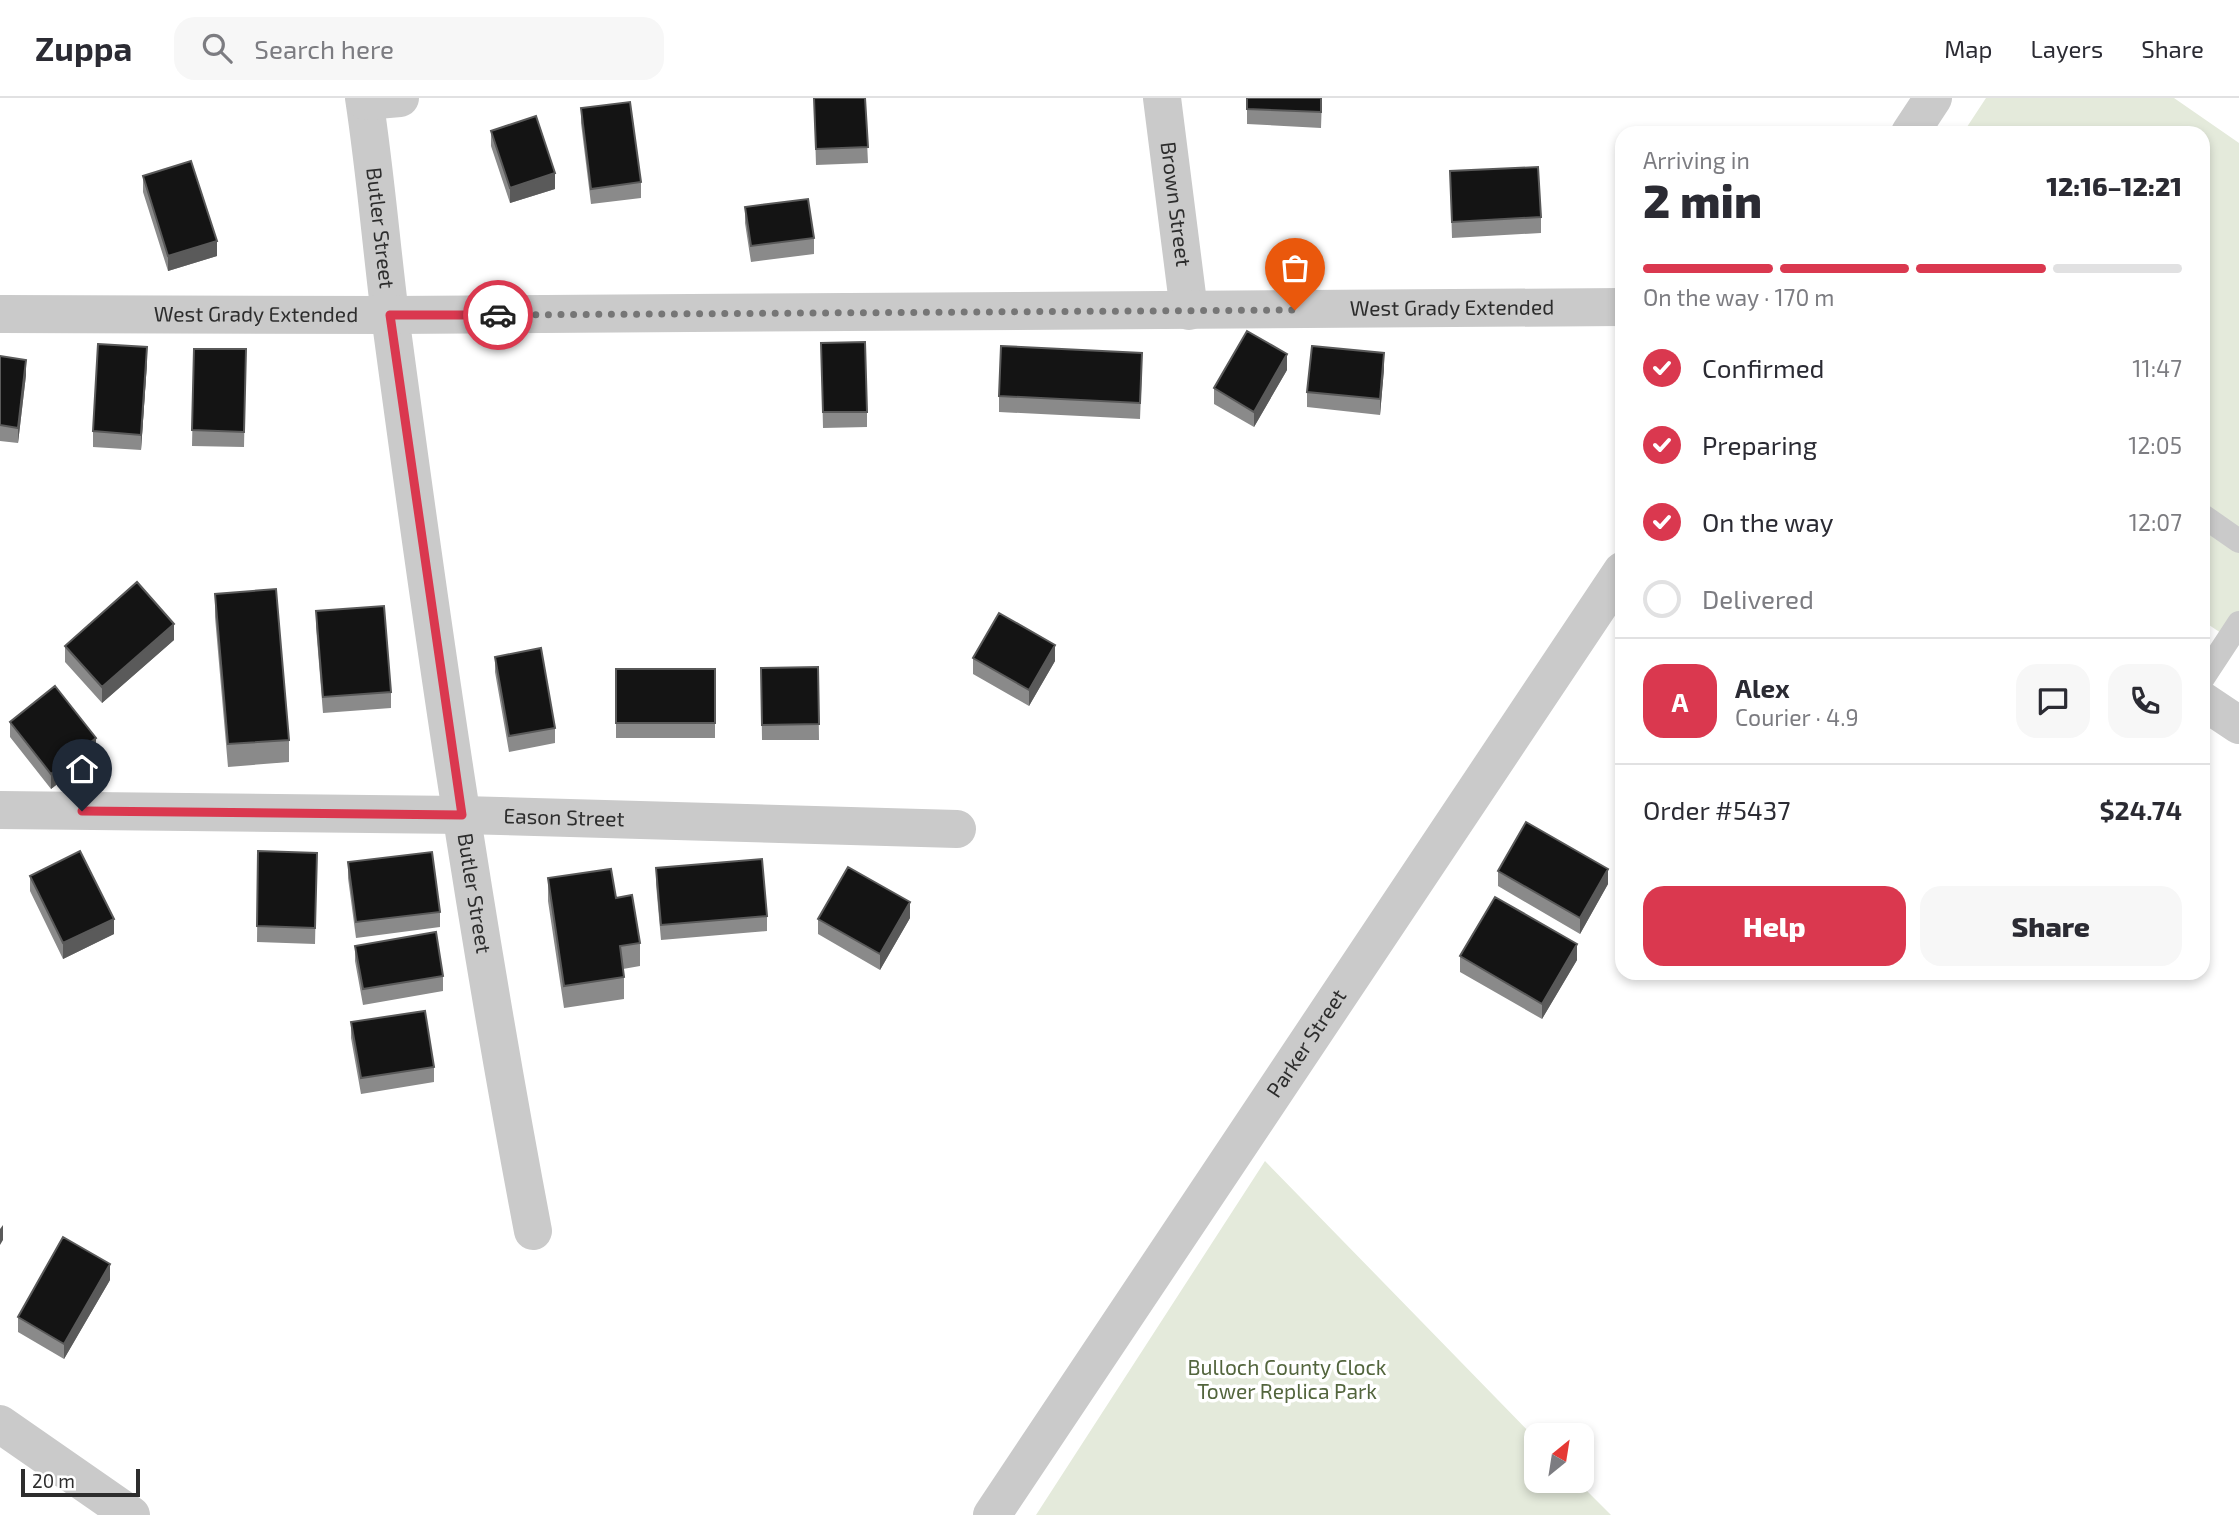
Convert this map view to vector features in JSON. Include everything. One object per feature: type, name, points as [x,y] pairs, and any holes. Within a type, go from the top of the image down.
[{"type":"street","name":"Brown Street","points":[[1162,98],[1189,310]]},
{"type":"street","points":[[1915,126],[1933,98]]},
{"type":"street","name":"Butler Street","points":[[376,99],[390,315],[493,1022],[533,1231]]},
{"type":"street","name":"West Grady Extended","points":[[0,314],[390,315],[1615,307]]},
{"type":"street","name":"Parker Street","points":[[992,1515],[1615,581]]},
{"type":"street","points":[[2210,706],[2239,726]]},
{"type":"street","name":"Eason Street","points":[[0,810],[462,815],[957,829]]},
{"type":"street","points":[[0,1424],[131,1515]]},
{"type":"lane","points":[[2210,521],[2239,541]]},
{"type":"lane","points":[[2210,667],[2239,623]]},
{"type":"green space","points":[[1986,98],[2174,98],[2239,143],[2239,645],[2210,626],[2210,126],[1968,126]]},
{"type":"green space","name":"Bulloch County Clock Tower Replica Park","points":[[1265,1161],[1524,1427],[1524,1493],[1589,1493],[1611,1515],[1036,1515]]},
{"type":"building","points":[[814,98],[865,98],[868,147],[816,149]]},
{"type":"building","points":[[1247,98],[1321,98],[1321,112],[1247,109]]},
{"type":"building","points":[[630,102],[641,182],[591,189],[581,108]]},
{"type":"building","points":[[536,116],[555,173],[510,188],[491,131]]},
{"type":"building","points":[[191,161],[217,241],[168,256],[143,176]]},
{"type":"building","points":[[1538,167],[1541,217],[1452,222],[1450,171]]},
{"type":"building","points":[[808,199],[814,238],[751,246],[745,207]]},
{"type":"building","points":[[1247,331],[1287,354],[1254,412],[1214,388]]},
{"type":"building","points":[[865,342],[867,412],[823,412],[821,343]]},
{"type":"building","points":[[98,344],[147,347],[141,435],[93,431]]},
{"type":"building","points":[[1001,346],[1142,353],[1140,403],[999,396]]},
{"type":"building","points":[[1312,346],[1384,353],[1380,399],[1307,392]]},
{"type":"building","points":[[194,349],[246,349],[244,432],[192,430]]},
{"type":"building","points":[[0,356],[26,360],[18,428],[0,425]]},
{"type":"building","points":[[137,582],[174,624],[102,687],[65,646]]},
{"type":"building","points":[[276,589],[289,740],[228,744],[215,594]]},
{"type":"building","points":[[384,606],[391,692],[323,697],[316,611]]},
{"type":"building","points":[[999,613],[1055,645],[1029,690],[973,658]]},
{"type":"building","points":[[541,648],[555,728],[509,736],[495,657]]},
{"type":"building","points":[[818,667],[819,724],[762,725],[761,668]]},
{"type":"building","points":[[616,669],[715,669],[715,723],[616,723]]},
{"type":"building","points":[[55,686],[96,738],[51,774],[10,722]]},
{"type":"building","points":[[1526,822],[1608,869],[1580,918],[1498,871]]},
{"type":"building","points":[[80,851],[114,919],[63,943],[30,876]]},
{"type":"building","points":[[258,851],[317,853],[315,928],[257,926]]},
{"type":"building","points":[[432,852],[440,912],[356,922],[348,862]]},
{"type":"building","points":[[762,859],[767,916],[661,925],[656,868]]},
{"type":"building","points":[[848,867],[910,902],[880,954],[818,919]]},
{"type":"building","points":[[611,869],[616,898],[632,895],[640,943],[620,946],[624,977],[564,986],[548,878]]},
{"type":"building","points":[[1495,897],[1577,944],[1542,1004],[1460,956]]},
{"type":"building","points":[[436,932],[443,976],[363,989],[355,946]]},
{"type":"building","points":[[425,1011],[434,1067],[361,1078],[351,1022]]},
{"type":"building","points":[[63,1237],[110,1264],[64,1344],[18,1317]]},
{"type":"way so far","points":[[498,315],[1295,310]]},
{"type":"route","points":[[82,811],[462,815],[390,315],[498,315]]}]
